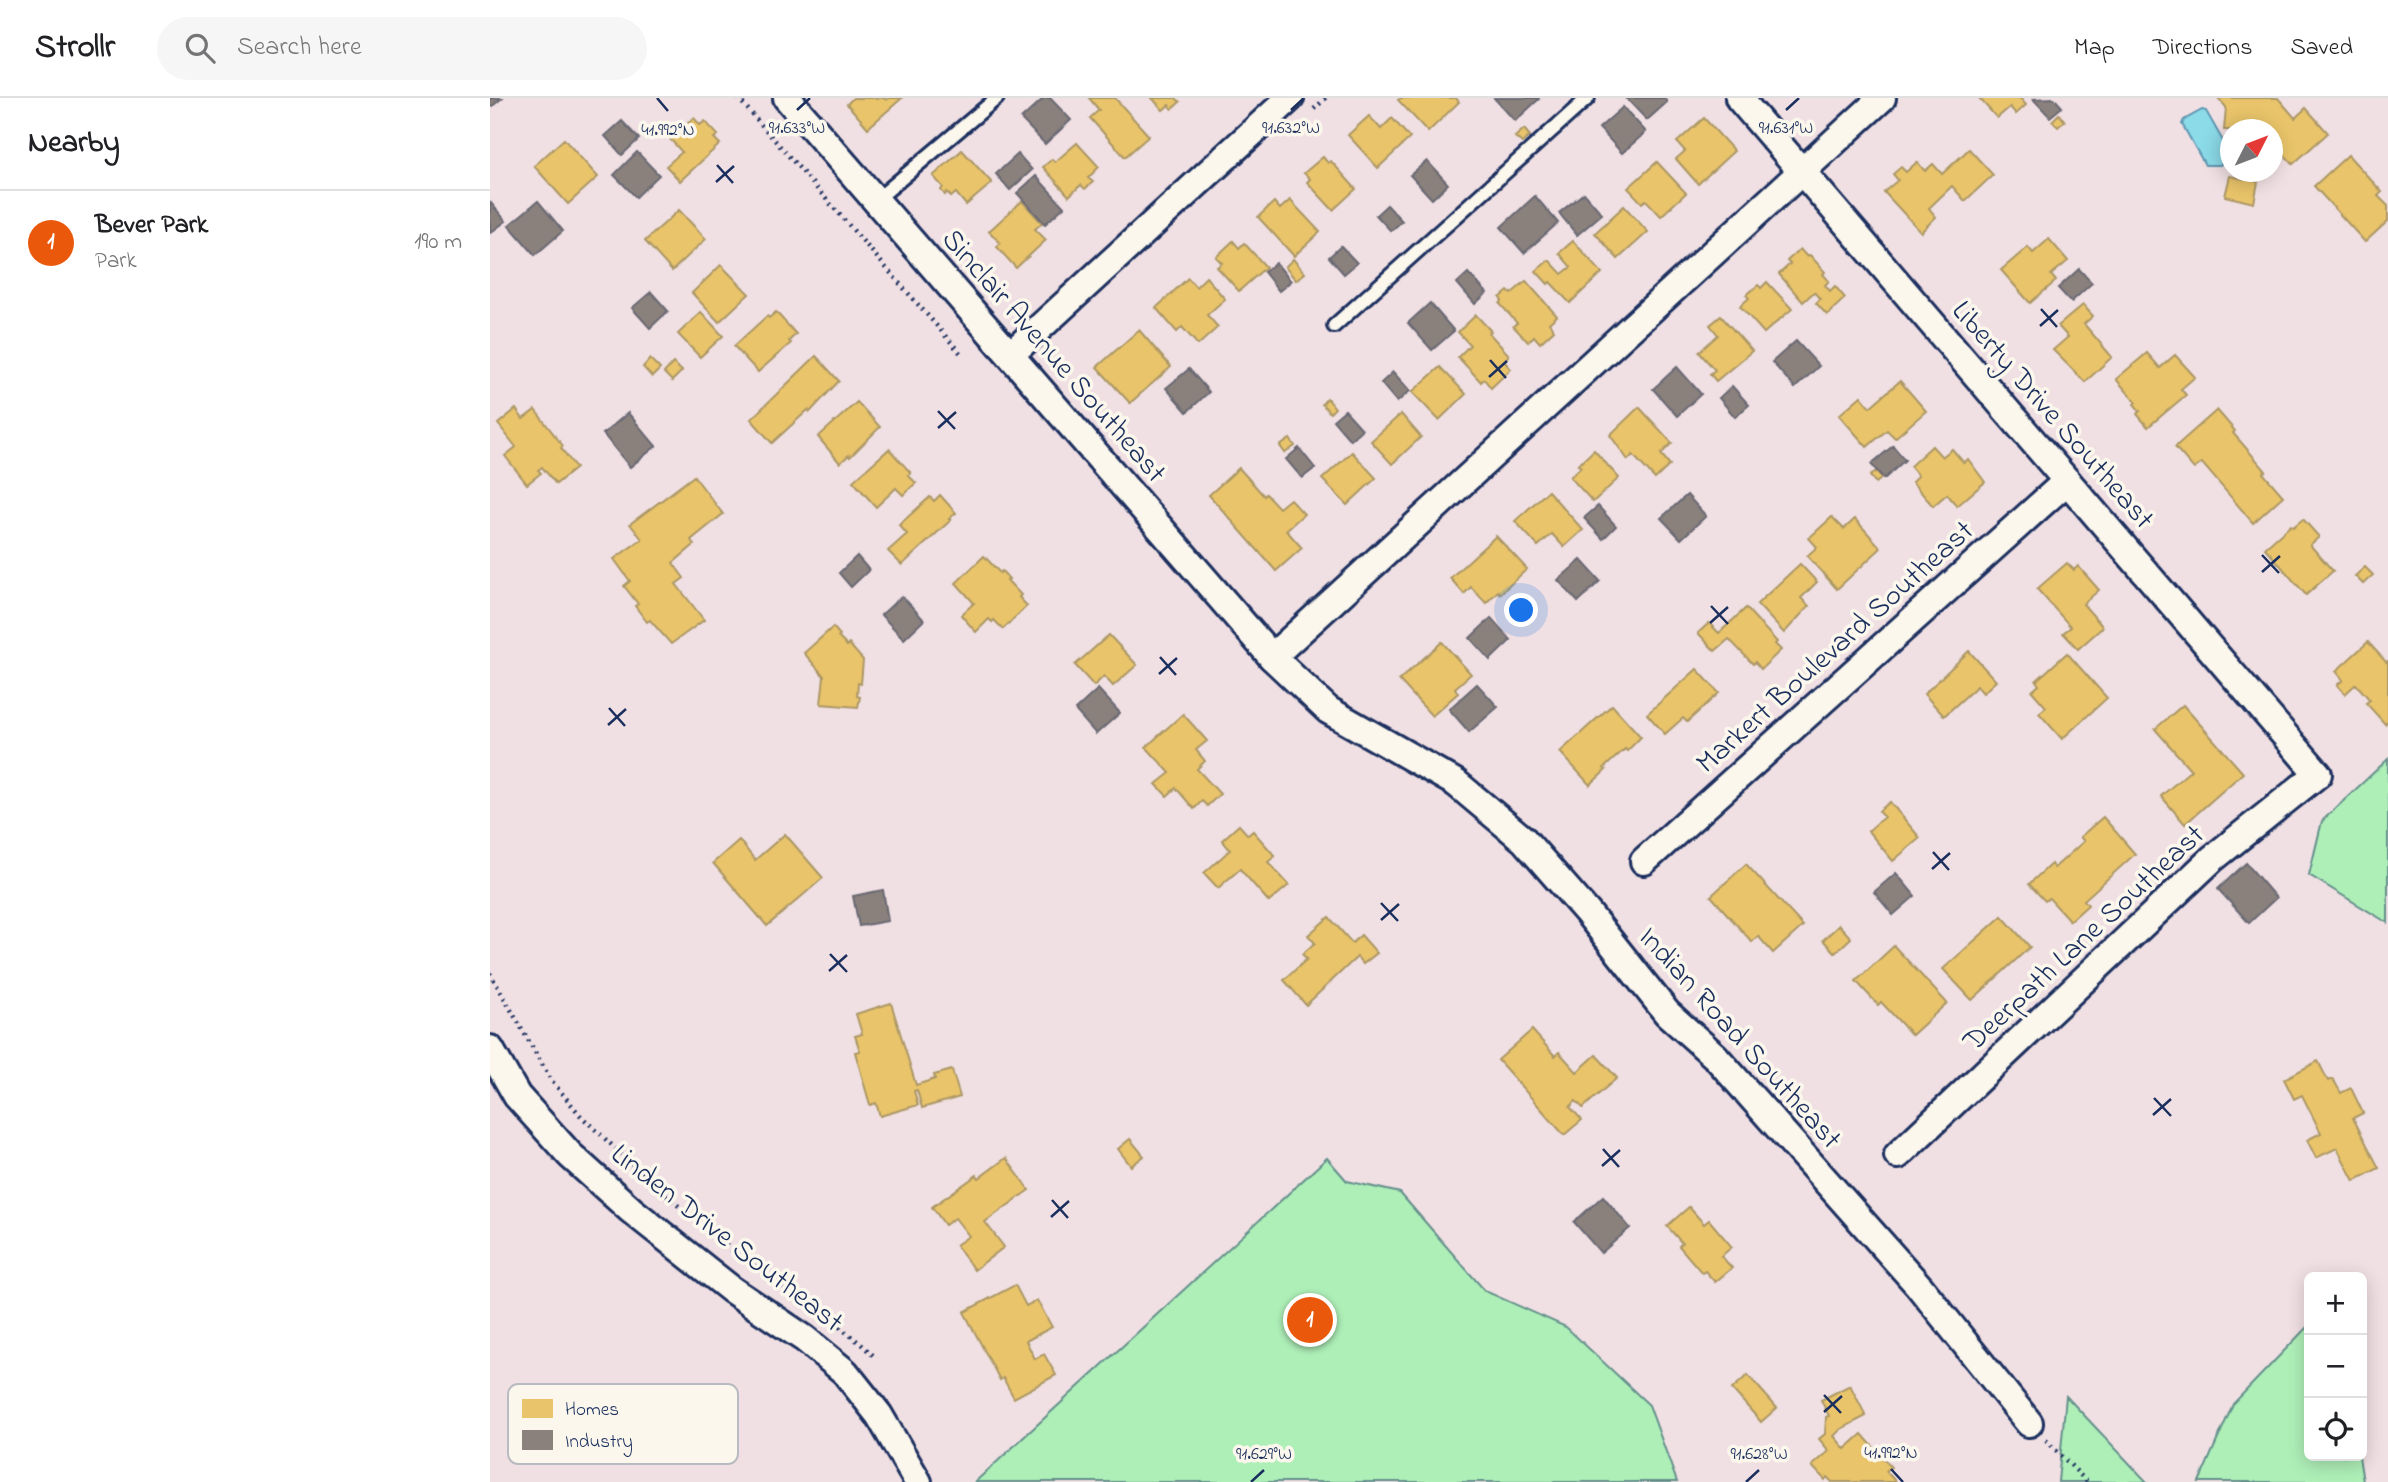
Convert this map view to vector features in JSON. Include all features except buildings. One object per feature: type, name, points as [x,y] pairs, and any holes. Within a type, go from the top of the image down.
[{"type":"street","name":"Sinclair Avenue Southeast","points":[[787,98],[1272,657]]},
{"type":"street","points":[[1011,354],[1290,98]]},
{"type":"street","name":"Liberty Drive Southeast","points":[[1739,98],[2318,774]]},
{"type":"street","points":[[1272,657],[1882,98]]},
{"type":"street","name":"Markert Boulevard Southeast","points":[[1644,861],[2067,481]]},
{"type":"street","name":"Indian Road Southeast","points":[[1272,657],[1328,710],[1456,783],[1524,840],[1587,912],[1667,1013],[1716,1057],[1919,1286],[2029,1423]]},
{"type":"street","name":"Deerpath Lane Southeast","points":[[1898,1155],[2212,859],[2318,774]]},
{"type":"street","name":"Linden Drive Southeast","points":[[490,1049],[517,1096],[570,1154],[631,1210],[732,1290],[805,1339],[845,1372],[879,1415],[918,1482]]},
{"type":"lane","points":[[876,200],[997,98]]},
{"type":"lane","points":[[1334,326],[1588,98]]},
{"type":"path","points":[[738,98],[964,356]]},
{"type":"path","points":[[490,973],[551,1080],[581,1116],[657,1188],[734,1252],[832,1321],[876,1358]]},
{"type":"path","points":[[2029,1423],[2087,1482]]},
{"type":"green space","points":[[2388,759],[2388,923],[2309,875],[2322,821]]},
{"type":"green space","points":[[1327,1158],[1347,1181],[1400,1193],[1485,1291],[1566,1327],[1649,1405],[1677,1482],[975,1482]]},
{"type":"green space","points":[[2304,1330],[2304,1461],[2360,1461],[2363,1482],[2199,1482],[2233,1404]]},
{"type":"green space","points":[[2066,1396],[2147,1482],[2058,1482]]},
{"type":"water","points":[[2202,110],[2206,111],[2220,136],[2220,165],[2205,165],[2182,124],[2184,120]]},
{"type":"place","name":"Bever Park","points":[[1310,1320]]}]
